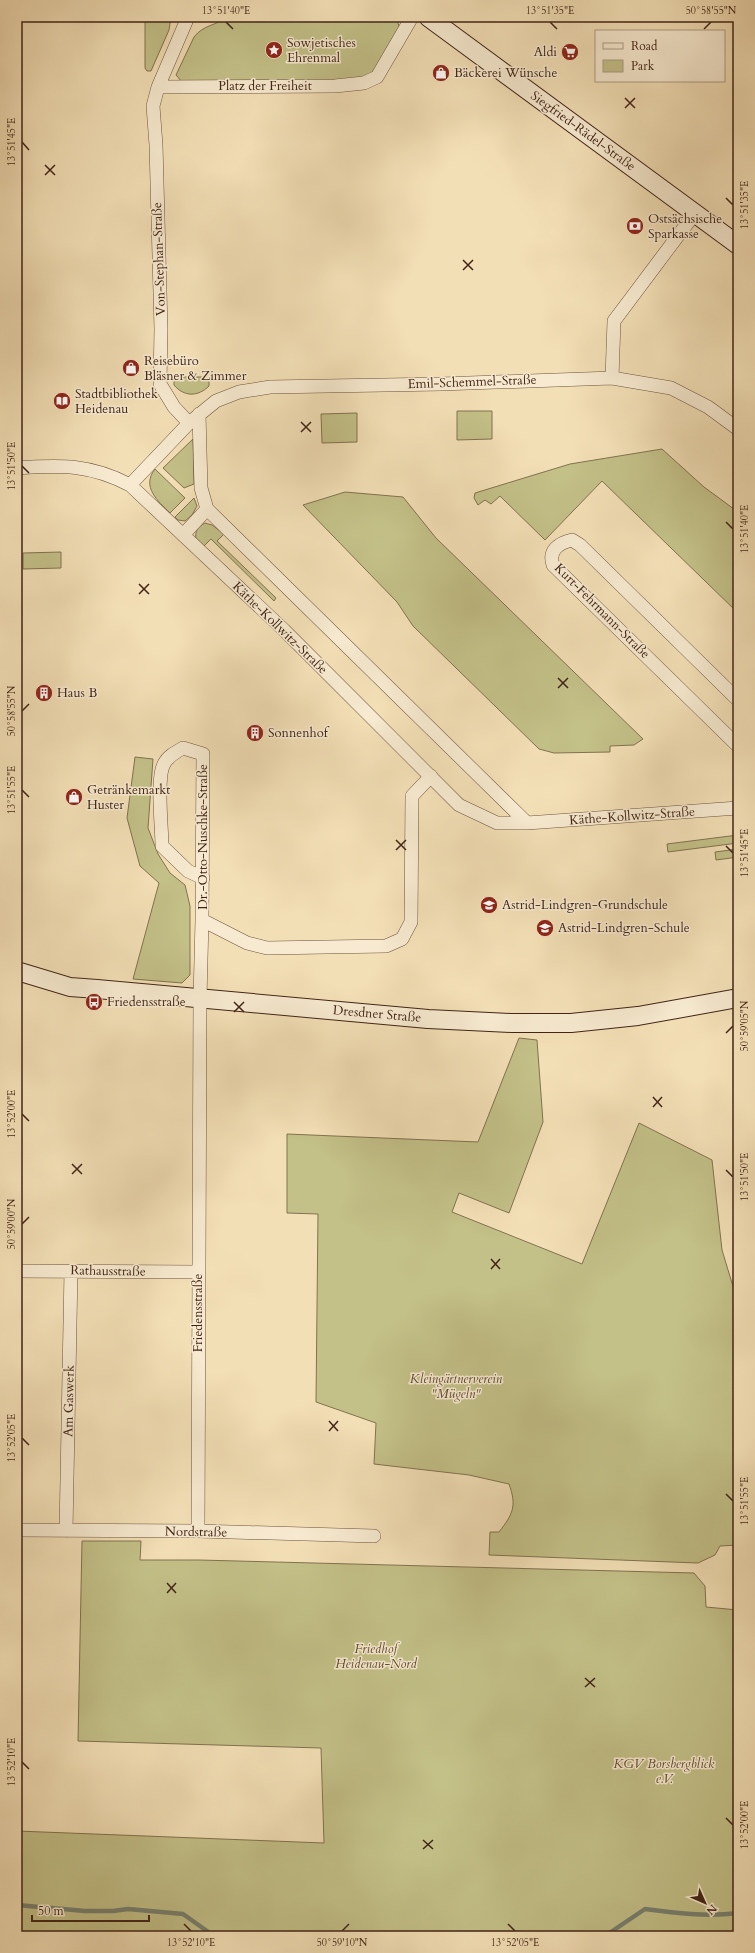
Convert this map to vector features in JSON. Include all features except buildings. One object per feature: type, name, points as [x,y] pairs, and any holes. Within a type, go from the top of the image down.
[{"type":"street","points":[[158,87],[188,17]]},
{"type":"street","name":"Platz der Freiheit","points":[[158,87],[335,86],[364,83],[377,77],[412,17]]},
{"type":"street","name":"Siegfried-Rädel-Straße","points":[[428,17],[738,245]]},
{"type":"street","name":"Von-Stephan-Straße","points":[[158,87],[153,106],[156,145],[161,329],[160,384],[174,407],[189,423]]},
{"type":"street","points":[[612,378],[614,321],[695,213]]},
{"type":"street","name":"Emil-Schemmel-Straße","points":[[130,485],[189,423],[216,401],[239,392],[270,387],[612,378],[670,388],[708,407],[738,429]]},
{"type":"street","points":[[199,414],[201,488],[206,509],[527,823]]},
{"type":"street","name":"Käthe-Kollwitz-Straße","points":[[17,468],[75,466],[99,472],[130,485],[284,630],[459,805],[497,823],[527,823],[738,808]]},
{"type":"street","points":[[183,535],[206,509]]},
{"type":"street","name":"Kurt-Fehrmann-Straße","points":[[738,700],[580,545],[572,540],[562,542],[553,551],[550,557],[552,564],[738,746]]},
{"type":"street","name":"Dr.-Otto-Nuschke-Straße","points":[[200,1000],[203,878],[203,754],[183,748],[171,755],[163,764],[160,780],[162,846],[188,872],[203,878]]},
{"type":"street","name":"Dr.-Otto-Nuschke-Straße","points":[[202,920],[247,943],[267,948],[386,946],[402,939],[411,922],[412,796],[431,776]]},
{"type":"street","name":"Dresdner Straße","points":[[17,971],[70,987],[200,1000],[428,1019],[511,1023],[571,1022],[633,1016],[738,998]]},
{"type":"street","name":"Friedensstraße","points":[[198,1531],[200,1000]]},
{"type":"street","name":"Rathausstraße","points":[[17,1270],[198,1272]]},
{"type":"street","name":"Am Gaswerk","points":[[66,1530],[71,1271]]},
{"type":"street","name":"Nordstraße","points":[[17,1530],[198,1531],[374,1536]]},
{"type":"green space","points":[[145,17],[171,17],[169,30],[151,71],[147,71],[145,68]]},
{"type":"green space","points":[[228,17],[388,17],[397,20],[400,29],[373,72],[360,80],[182,82],[176,75],[194,37],[202,30]]},
{"type":"green space","points":[[181,377],[205,377],[209,381],[209,386],[205,390],[196,394],[182,392],[174,385],[174,380]]},
{"type":"green space","points":[[457,411],[492,411],[492,439],[457,440]]},
{"type":"green space","points":[[357,413],[357,442],[322,443],[321,414]]},
{"type":"green space","points":[[193,439],[194,484],[184,488],[163,468]]},
{"type":"green space","points":[[662,449],[704,487],[738,512],[738,613],[602,481],[545,540],[500,496],[491,504],[485,500],[478,505],[474,498],[475,493],[570,464]]},
{"type":"green space","points":[[155,469],[185,498],[170,513],[156,499],[150,488],[151,476]]},
{"type":"green space","points":[[345,492],[403,497],[436,538],[643,739],[634,745],[610,746],[610,752],[554,753],[539,749],[413,626],[397,602],[303,505]]},
{"type":"green space","points":[[194,498],[197,506],[192,515],[185,521],[178,520],[175,517]]},
{"type":"green space","points":[[205,523],[212,525],[224,534],[217,541],[276,598],[274,601],[211,539],[204,546],[196,539],[197,530]]},
{"type":"green space","points":[[61,552],[61,568],[23,569],[23,553]]},
{"type":"green space","points":[[135,757],[153,759],[148,828],[158,854],[170,873],[185,885],[190,906],[190,975],[182,983],[133,979],[159,883],[140,866],[127,818]]},
{"type":"green space","points":[[738,835],[738,843],[668,852],[667,844]]},
{"type":"green space","points":[[738,849],[738,857],[716,860],[715,852]]},
{"type":"green space","name":"Kleingärtnerverein \"Mügeln\"","points":[[519,1038],[537,1040],[543,1122],[509,1213],[459,1193],[452,1212],[582,1264],[639,1123],[712,1160],[722,1250],[738,1303],[738,1545],[720,1546],[715,1555],[698,1563],[489,1555],[490,1532],[499,1532],[508,1520],[512,1510],[513,1498],[509,1484],[469,1475],[374,1464],[376,1423],[316,1402],[318,1214],[287,1213],[287,1134],[478,1142]]},
{"type":"green space","points":[[82,1541],[141,1541],[140,1560],[199,1560],[694,1573],[705,1586],[706,1607],[738,1610],[738,1936],[17,1936],[17,1831],[324,1843],[321,1748],[78,1741]]},
{"type":"waterway","points":[[17,1905],[85,1911],[113,1911],[128,1909],[183,1914],[214,1936]]},
{"type":"waterway","points":[[605,1936],[645,1909],[703,1915],[738,1913]]},
{"type":"waterway","points":[[504,1936],[511,1936]]},
{"type":"place","name":"Sowjetisches Ehrenmal","points":[[274,50]]},
{"type":"place","name":"Aldi","points":[[570,52]]},
{"type":"place","name":"Bäckerei Wünsche","points":[[441,73]]},
{"type":"place","name":"Ostsächsische Sparkasse","points":[[635,226]]},
{"type":"place","name":"Reisebüro Bläsner & Zimmer","points":[[131,368]]},
{"type":"place","name":"Stadtbibliothek Heidenau","points":[[62,401]]},
{"type":"place","name":"Haus B","points":[[44,693]]},
{"type":"place","name":"Sonnenhof","points":[[255,733]]},
{"type":"place","name":"Getränkemarkt Huster","points":[[74,797]]},
{"type":"place","name":"Astrid-Lindgren-Grundschule","points":[[489,905]]},
{"type":"place","name":"Astrid-Lindgren-Schule","points":[[545,928]]},
{"type":"place","name":"Friedensstraße","points":[[94,1002]]},
{"type":"park label","name":"Friedhof Heidenau-Nord","points":[[376,1656]]},
{"type":"park label","name":"KGV Borsbergblick e.V.","points":[[664,1772]]}]
